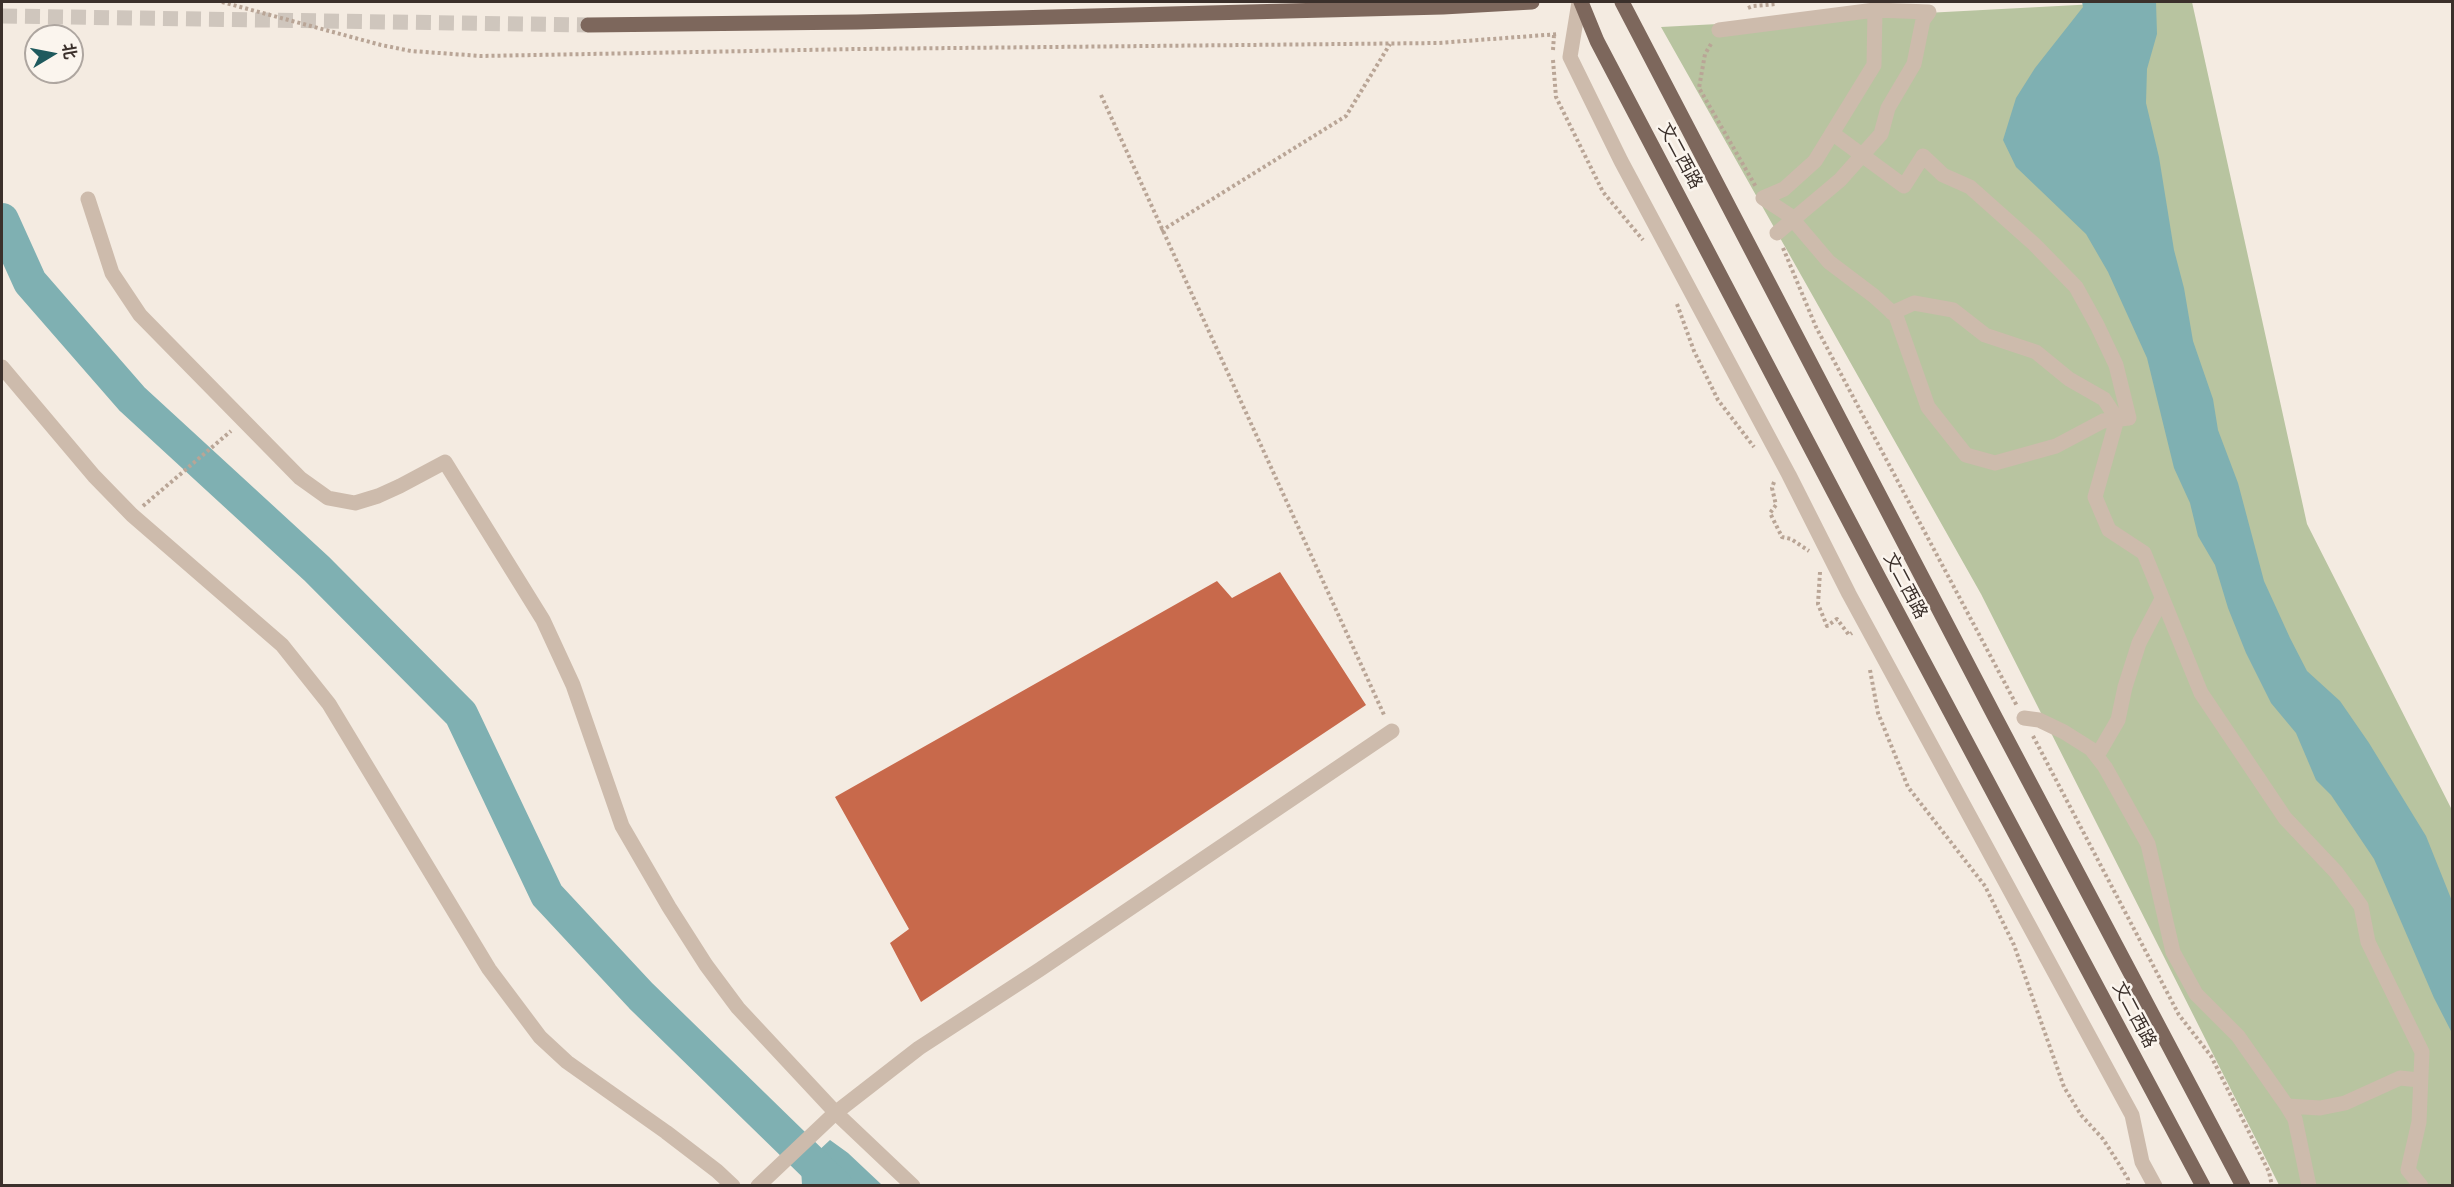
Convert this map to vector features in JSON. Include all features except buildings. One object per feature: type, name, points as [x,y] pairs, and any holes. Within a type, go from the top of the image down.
[{"type":"main road","points":[[588,25],[857,22],[1443,7],[1532,2]]},
{"type":"main road","name":"文二西路","points":[[1580,2],[1597,40],[1873,568],[2203,1185]]},
{"type":"main road","name":"文二西路","points":[[1622,2],[1988,705],[2243,1185]]},
{"type":"street","points":[[1580,2],[1570,57],[1621,161],[1850,594],[2132,1115],[2142,1162],[2155,1185]]},
{"type":"street","points":[[1763,198],[1784,189],[1815,161],[1874,65],[1875,10]]},
{"type":"street","points":[[1719,30],[1875,10],[1929,12],[1923,20],[1914,64],[1888,108],[1881,134],[1840,180],[1777,232]]},
{"type":"street","points":[[1763,198],[1793,219],[1829,262],[1896,316],[1928,407],[1966,455],[1995,463],[2056,446],[2103,421],[2129,418],[2116,365],[2097,325],[2076,287],[2034,244],[1970,187],[1943,175],[1923,156],[1904,186],[1832,133]]},
{"type":"street","points":[[88,199],[112,273],[140,315],[300,478],[328,498],[355,503],[378,496],[445,462],[543,620],[573,685],[622,826],[669,907],[738,1008],[835,1113],[913,1185]]},
{"type":"street","points":[[1892,313],[1914,303],[1953,310],[1985,335],[2036,352],[2069,379],[2104,399],[2117,420],[2095,497],[2109,530],[2144,553],[2208,703],[2285,818],[2336,872],[2361,906],[2368,942],[2422,1052],[2419,1122],[2408,1170],[2421,1185]]},
{"type":"street","points":[[2,367],[94,476],[132,515],[282,645],[329,704],[489,969],[540,1036],[567,1062],[675,1139],[733,1185]]},
{"type":"street","points":[[2097,756],[2118,720],[2125,687],[2139,643],[2162,599]]},
{"type":"street","points":[[2024,718],[2039,720],[2064,732],[2091,749],[2097,756],[2148,844],[2173,952],[2196,994],[2238,1036],[2295,1119],[2309,1185]]},
{"type":"street","points":[[758,1185],[835,1113],[919,1048],[1039,970],[1392,731]]},
{"type":"street","points":[[2287,1106],[2320,1108],[2345,1103],[2400,1078],[2419,1080]]},
{"type":"path","points":[[222,2],[381,45],[411,51],[481,56],[1438,43],[1574,33]]},
{"type":"path","points":[[1745,10],[1754,6],[1785,3]]},
{"type":"path","points":[[1719,30],[1705,54],[1699,88],[1763,198]]},
{"type":"path","points":[[1554,35],[1553,60],[1556,97],[1603,192],[1649,247]]},
{"type":"path","points":[[1161,231],[1346,116],[1390,44]]},
{"type":"path","points":[[1101,95],[1161,231],[1392,731]]},
{"type":"path","points":[[1777,232],[1816,327],[2179,1015],[2211,1056],[2269,1172],[2272,1185]]},
{"type":"path","points":[[1674,297],[1694,351],[1718,400],[1759,452]]},
{"type":"path","points":[[132,515],[243,421]]},
{"type":"path","points":[[1776,477],[1772,488],[1776,505],[1770,513],[1782,537],[1791,539],[1814,553]]},
{"type":"path","points":[[1817,563],[1820,573],[1818,604],[1827,626],[1837,620],[1849,635],[1860,628]]},
{"type":"path","points":[[1867,659],[1878,713],[1908,787],[1985,886],[2014,945],[2064,1087],[2081,1115],[2103,1139],[2128,1179],[2128,1185]]},
{"type":"green space","points":[[2134,2],[2192,2],[2307,524],[2452,810],[2452,1185],[2279,1185],[1981,594],[1661,27]]},
{"type":"water","points":[[2082,2],[2156,2],[2157,34],[2147,69],[2146,103],[2159,157],[2174,250],[2184,288],[2193,341],[2213,399],[2218,430],[2238,483],[2264,581],[2290,638],[2307,671],[2340,701],[2369,743],[2426,836],[2452,901],[2452,1033],[2434,998],[2374,859],[2331,795],[2316,780],[2296,733],[2271,703],[2246,653],[2228,608],[2215,565],[2198,536],[2190,503],[2174,468],[2147,358],[2108,272],[2086,234],[2016,167],[2003,140],[2016,98],[2035,68],[2083,7]]},
{"type":"water","points":[[830,1140],[848,1153],[882,1185],[802,1185],[801,1167]]},
{"type":"waterway","points":[[2,220],[30,282],[132,399],[317,569],[461,714],[547,895],[641,996],[836,1186]]},
{"type":"tunnel","points":[[2,16],[588,25]]}]
